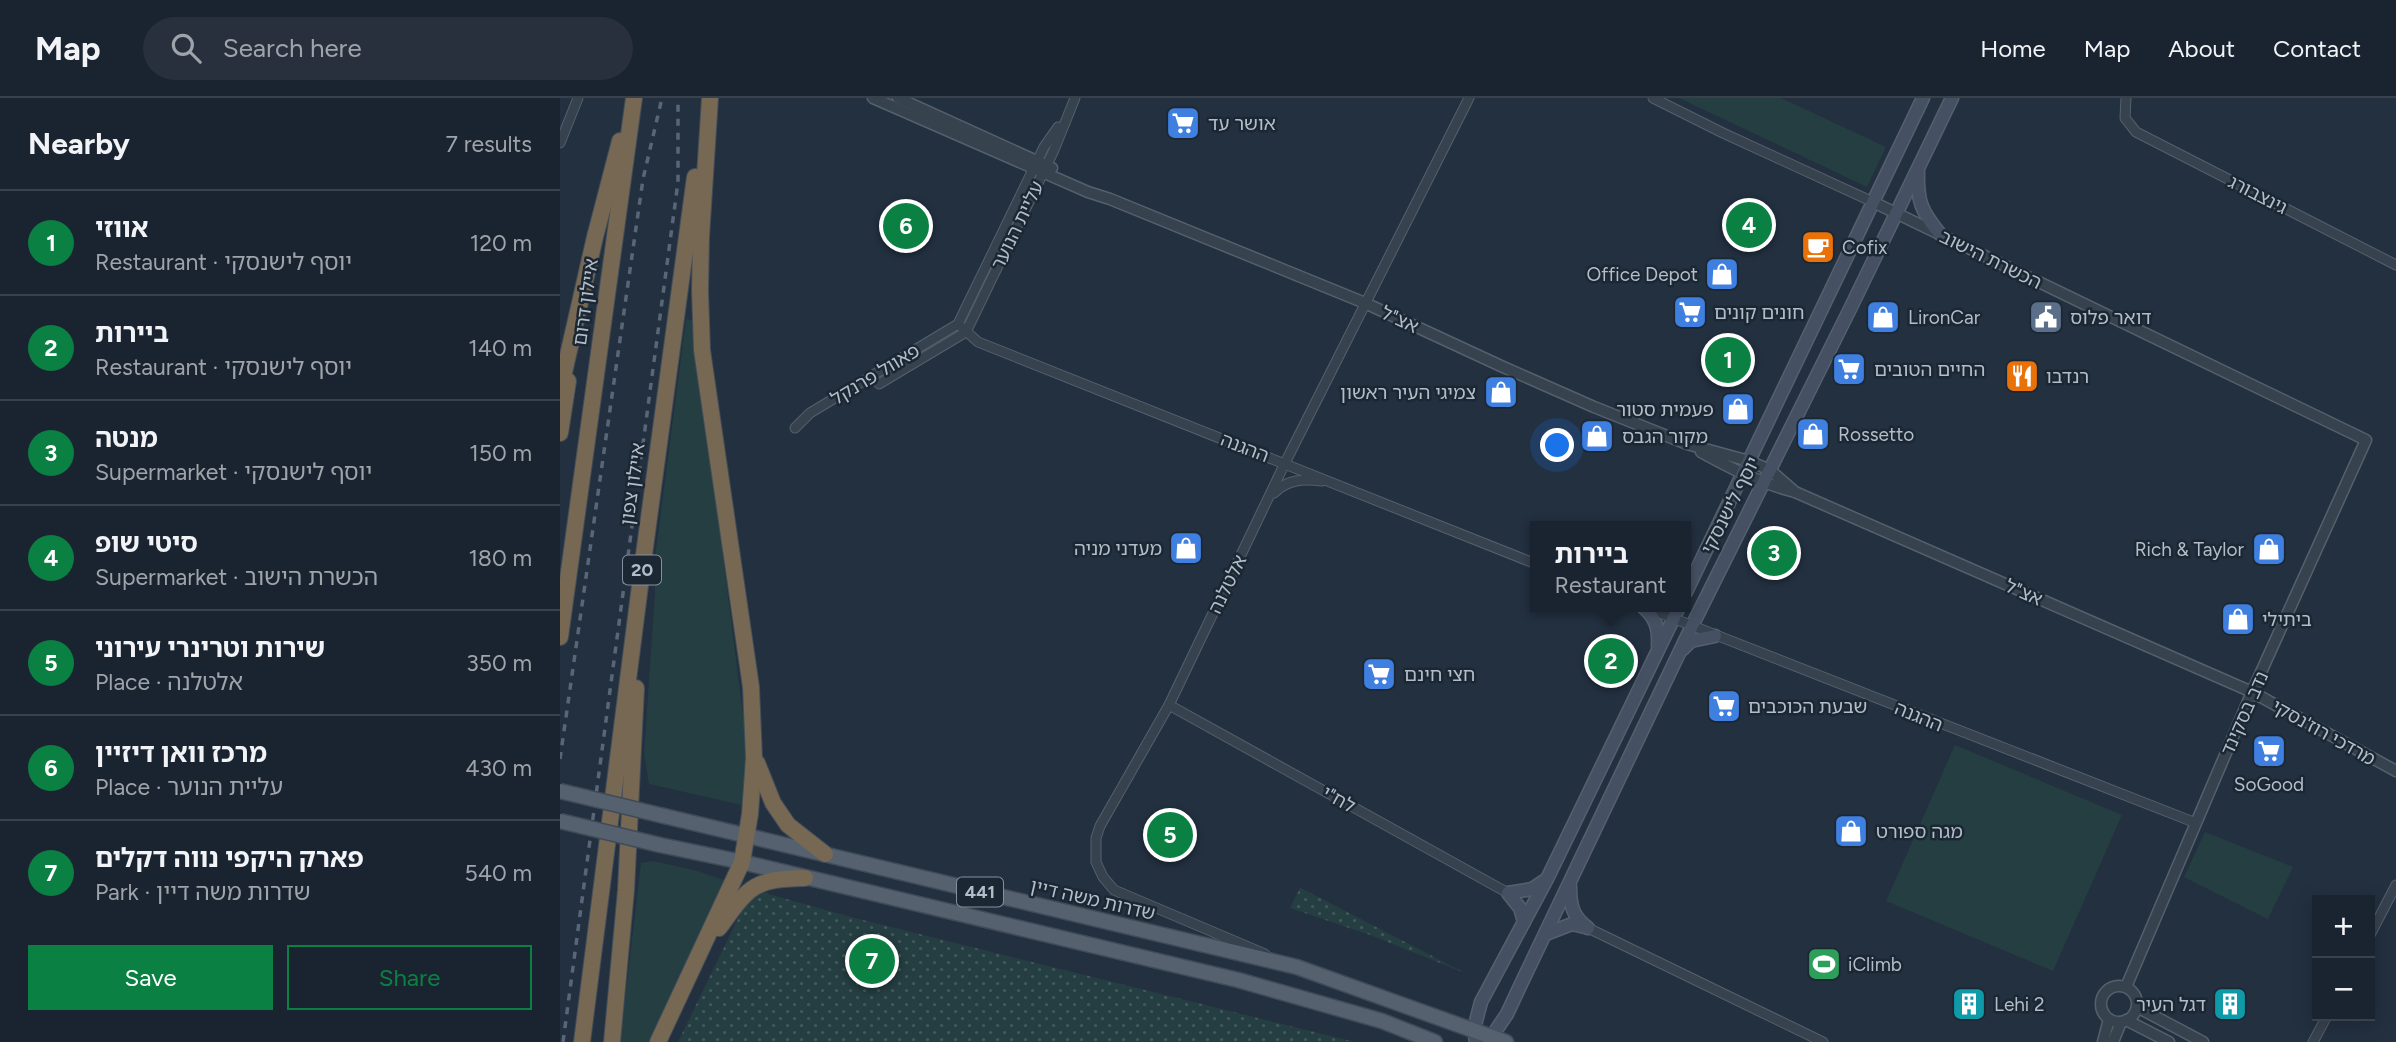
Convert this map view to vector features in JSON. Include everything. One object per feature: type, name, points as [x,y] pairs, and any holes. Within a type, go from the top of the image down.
[{"type":"highway","points":[[560,390],[578,306],[633,98]]},
{"type":"highway","name":"איילון דרום","points":[[560,637],[633,98]]},
{"type":"highway","points":[[658,1042],[742,862],[754,758],[751,687],[702,350],[701,237],[708,98]]},
{"type":"highway","name":"איילון צפון","points":[[582,1042],[643,562],[708,98]]},
{"type":"highway","points":[[560,433],[578,306]]},
{"type":"highway","points":[[612,1042],[626,890],[643,562]]},
{"type":"highway","points":[[754,758],[773,803],[788,825],[825,854]]},
{"type":"highway","points":[[692,968],[737,903],[752,887],[762,882],[805,878]]},
{"type":"main road","name":"יוסף לישנסקי","points":[[1691,583],[1867,215],[1867,199],[1923,98]]},
{"type":"main road","name":"יוסף לישנסקי","points":[[1495,1040],[1678,654],[1952,98]]},
{"type":"main road","points":[[1919,167],[1920,205],[1925,216],[1940,234]]},
{"type":"main road","points":[[1649,612],[1658,628],[1658,650]]},
{"type":"main road","points":[[1475,1036],[1481,1002],[1547,879],[1676,613]]},
{"type":"main road","points":[[1678,654],[1691,641],[1716,636]]},
{"type":"main road","name":"שדרות משה דיין","points":[[560,791],[1297,967],[1475,1036],[1495,1040]]},
{"type":"main road","name":"441","points":[[560,821],[1238,980],[1382,1021],[1435,1042]]},
{"type":"main road","points":[[1524,922],[1520,908],[1508,893],[1532,889],[1547,879]]},
{"type":"main road","points":[[1570,884],[1572,912],[1577,920],[1588,928]]},
{"type":"main road","points":[[1546,934],[1572,924],[1588,928]]},
{"type":"street","points":[[560,143],[578,98]]},
{"type":"street","name":"אצ\"ל","points":[[873,98],[1040,167]]},
{"type":"street","name":"אצ\"ל","points":[[898,98],[1110,199],[1365,303],[1501,366],[1687,444],[1763,484],[1795,492],[2252,692]]},
{"type":"street","name":"עליית הנוער","points":[[958,324],[1076,98]]},
{"type":"street","name":"אלטלנה","points":[[1297,967],[1114,890],[1103,877],[1094,851],[1100,826],[1169,705],[1285,463],[1469,98]]},
{"type":"street","name":"הכשרת הישוב","points":[[1653,98],[2366,440]]},
{"type":"street","name":"גינצבורג","points":[[2126,98],[2125,118],[2136,132],[2396,265]]},
{"type":"street","name":"עליית הנוער","points":[[966,332],[1040,167]]},
{"type":"street","name":"ההגנה","points":[[958,324],[978,342],[1530,562]]},
{"type":"street","name":"פאוול פרנקל","points":[[876,380],[958,324]]},
{"type":"street","name":"פאוול פרנקל","points":[[795,428],[810,414],[966,332]]},
{"type":"street","name":"נדב בסקינד","points":[[2126,987],[2252,692],[2366,440]]},
{"type":"street","name":"אצ\"ל","points":[[1687,444],[1749,461],[1770,470],[1795,492]]},
{"type":"street","points":[[1266,502],[1281,486],[1291,482],[1301,479],[1330,481]]},
{"type":"street","name":"ההגנה","points":[[1676,613],[1692,626],[1716,636],[2196,823]]},
{"type":"street","name":"מרדכי רוז'נסקי","points":[[2252,692],[2396,771]]},
{"type":"street","points":[[2242,716],[2250,708],[2272,703]]},
{"type":"street","name":"לח\"י","points":[[1169,705],[1508,893]]},
{"type":"street","points":[[2375,925],[2396,885]]},
{"type":"street","points":[[1588,928],[1823,1042]]},
{"type":"street","points":[[2137,1007],[2135,996],[2126,987],[2109,989],[2102,998],[2102,1010],[2169,1042]]},
{"type":"street","points":[[2103,1042],[2119,1020],[2137,1007]]},
{"type":"street","points":[[2137,1007],[2203,1042]]},
{"type":"street","points":[[2113,1042],[2119,1020]]},
{"type":"street","points":[[2313,1042],[2324,1021]]},
{"type":"green space","points":[[1679,98],[1781,98],[1886,147],[1867,187]]},
{"type":"green space","points":[[686,319],[693,320],[745,730],[746,767],[742,805],[649,784],[644,753],[655,558]]},
{"type":"green space","points":[[1955,745],[2122,815],[2053,971],[1886,901]]},
{"type":"green space","points":[[2205,832],[2293,867],[2268,919],[2184,877]]},
{"type":"green space","points":[[653,861],[724,880],[651,1042],[620,1042],[641,863]]},
{"type":"green space","points":[[1300,888],[1465,973],[1370,935],[1290,908]]},
{"type":"green space","points":[[761,892],[851,917],[1355,1042],[678,1042],[745,904]]},
{"type":"railway","points":[[560,759],[643,179],[662,98]]},
{"type":"railway","points":[[563,1042],[678,182],[678,98]]},
{"type":"place","name":"אושר עד","points":[[1183,123]]},
{"type":"place","name":"סיטי שופ","points":[[1749,225]]},
{"type":"place","name":"מרכז וואן דיזיין","points":[[906,226]]},
{"type":"place","name":"Cofix","points":[[1818,247]]},
{"type":"place","name":"Office Depot","points":[[1722,274]]},
{"type":"place","name":"חונים קונים","points":[[1690,312]]},
{"type":"place","name":"LironCar","points":[[1883,317]]},
{"type":"place","name":"דואר פלוס","points":[[2046,317]]},
{"type":"place","name":"אווזי","points":[[1728,360]]},
{"type":"place","name":"החיים הטובים","points":[[1849,369]]},
{"type":"place","name":"רנדבו","points":[[2022,376]]},
{"type":"place","name":"צמיגי העיר ראשון","points":[[1501,392]]},
{"type":"place","name":"פעמית סטור","points":[[1738,409]]},
{"type":"place","name":"Rossetto","points":[[1813,434]]},
{"type":"place","name":"מקור הגבס","points":[[1597,436]]},
{"type":"place","name":"מעדני מניה","points":[[1186,548]]},
{"type":"place","name":"Rich & Taylor","points":[[2269,549]]},
{"type":"place","name":"מנטה","points":[[1774,553]]},
{"type":"place","name":"ביתילי","points":[[2238,619]]},
{"type":"place","name":"ביירות","points":[[1611,661]]},
{"type":"place","name":"חצי חינם","points":[[1379,674]]},
{"type":"place","name":"שבעת הכוכבים","points":[[1724,706]]},
{"type":"place","name":"SoGood","points":[[2269,751]]},
{"type":"place","name":"מגה ספורט","points":[[1851,831]]},
{"type":"place","name":"שירות וטרינרי עירוני","points":[[1170,835]]},
{"type":"place","name":"פארק היקפי נווה דקלים","points":[[872,961]]},
{"type":"place","name":"iClimb","points":[[1824,964]]},
{"type":"place","name":"Lehi 2","points":[[1969,1004]]},
{"type":"place","name":"דגל העיר","points":[[2230,1004]]}]
